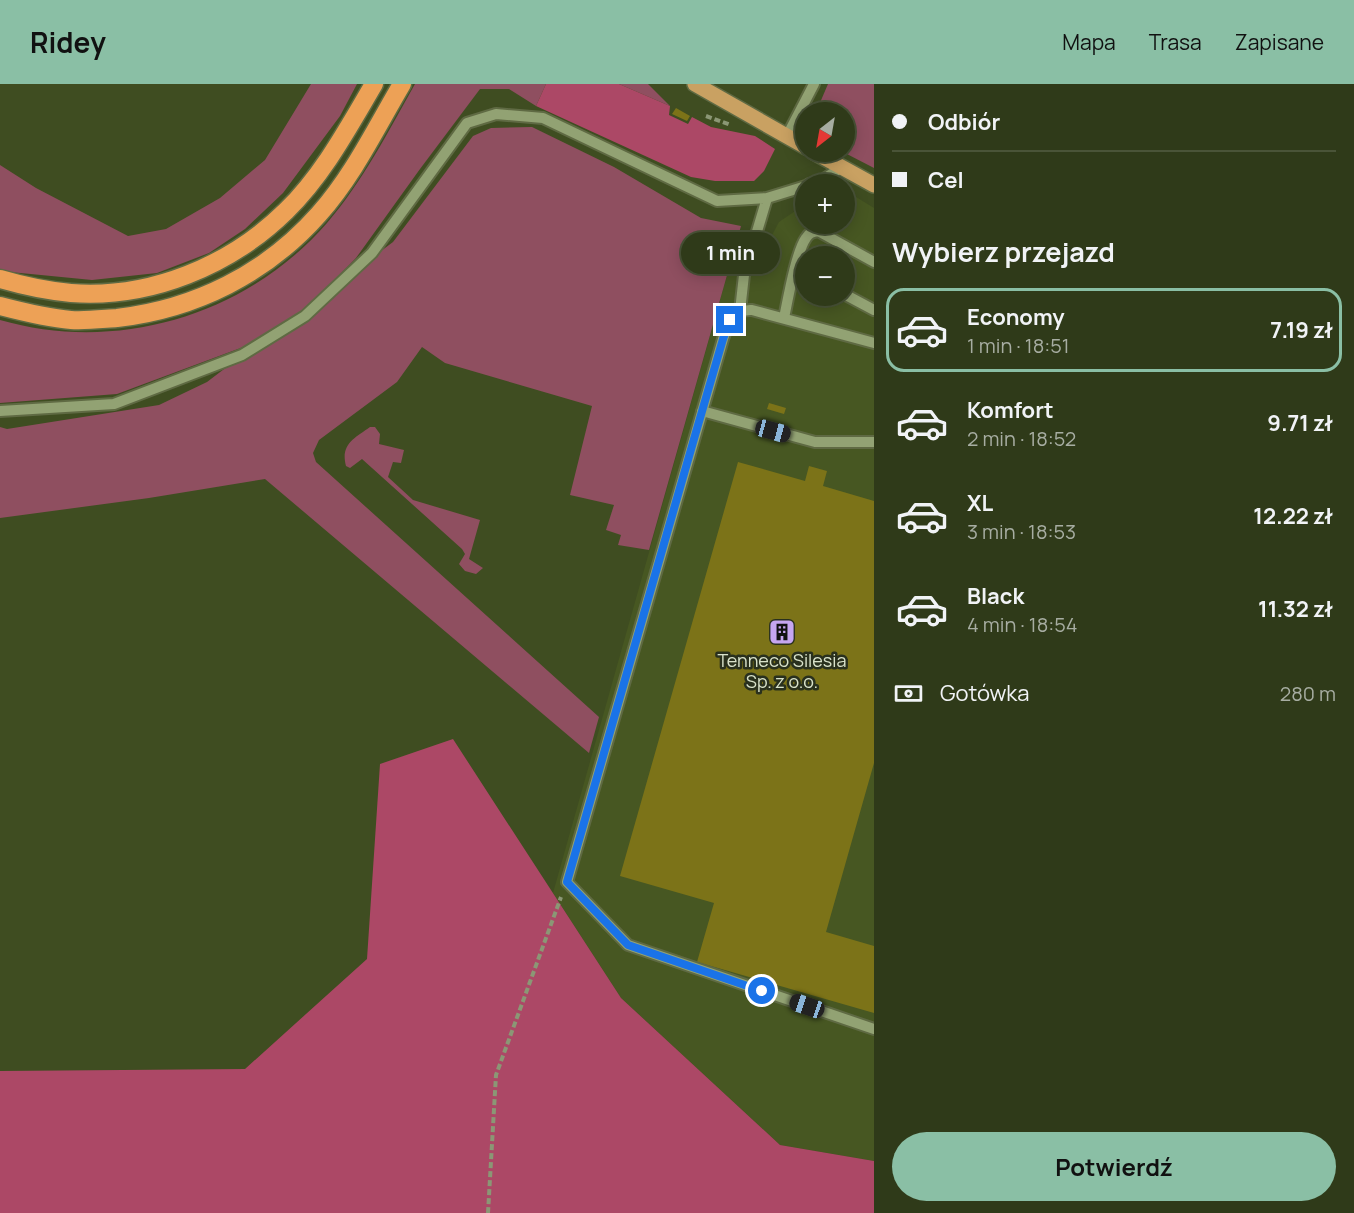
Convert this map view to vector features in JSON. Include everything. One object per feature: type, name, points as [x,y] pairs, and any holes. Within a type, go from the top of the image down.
[{"type":"highway","points":[[0,279],[32,288],[73,293],[117,292],[160,285],[195,272],[260,234],[287,210],[316,176],[374,84]]},
{"type":"highway","points":[[0,306],[28,314],[73,320],[105,319],[146,314],[196,300],[232,284],[266,264],[320,213],[355,165],[402,84]]},
{"type":"main road","points":[[695,84],[795,141]]},
{"type":"main road","points":[[833,162],[874,185]]},
{"type":"street","points":[[787,136],[814,84]]},
{"type":"street","points":[[0,411],[114,404],[242,355],[305,316],[372,253],[467,123],[496,114],[543,118],[717,201],[767,198],[795,189]]},
{"type":"street","points":[[832,174],[842,167]]},
{"type":"street","points":[[740,311],[744,275],[767,198]]},
{"type":"street","points":[[803,246],[804,240],[811,232],[818,231],[845,246]]},
{"type":"street","points":[[855,251],[874,262]]},
{"type":"street","points":[[784,318],[795,285]]},
{"type":"street","points":[[855,300],[874,310]]},
{"type":"street","points":[[874,343],[752,309],[740,311],[726,329],[567,882],[628,945],[874,1029]]},
{"type":"street","points":[[702,411],[815,442],[874,441]]},
{"type":"path","points":[[706,116],[740,129]]},
{"type":"path","points":[[488,1213],[496,1075],[567,882]]},
{"type":"shaded area","points":[[311,84],[357,84],[340,116],[283,193],[245,229],[209,253],[157,273],[92,280],[0,271],[0,165],[36,188],[128,236],[166,229],[220,198],[265,160]]},
{"type":"shaded area","points":[[415,84],[546,84],[536,106],[509,89],[480,89],[356,258],[314,301],[393,242],[473,136],[491,128],[532,127],[614,167],[701,218],[741,226],[649,550],[618,545],[621,535],[606,530],[614,505],[570,495],[592,406],[445,363],[422,347],[397,382],[319,440],[313,453],[316,462],[599,717],[589,753],[265,479],[149,498],[0,518],[0,427],[7,429],[159,405],[207,382],[298,313],[246,346],[117,394],[0,403],[0,320],[45,329],[90,332],[134,329],[178,319],[219,303],[259,282],[295,255],[340,207],[374,156]]},
{"type":"shaded area","points":[[546,84],[619,84],[670,106],[669,115],[688,124],[692,117],[711,127],[755,136],[775,149],[764,171],[754,181],[715,181],[691,177],[536,106]]},
{"type":"shaded area","points":[[619,84],[648,84],[670,106]]},
{"type":"shaded area","points":[[828,84],[874,84],[874,168],[855,158],[855,102],[820,102]]},
{"type":"shaded area","points":[[855,196],[874,208],[874,1161],[780,1145],[621,998],[553,893],[728,272],[756,275],[763,252],[779,222],[795,211],[795,234],[855,234]]},
{"type":"shaded area","points":[[370,427],[375,427],[380,434],[379,444],[404,450],[401,463],[393,462],[388,477],[413,500],[480,520],[469,559],[483,568],[476,574],[465,571],[459,564],[465,554],[462,549],[362,459],[350,468],[346,466],[345,452],[350,442]]},
{"type":"shaded area","points":[[453,739],[621,998],[780,1145],[874,1161],[874,1213],[0,1213],[0,1071],[245,1069],[367,959],[380,764]]},
{"type":"building","points":[[676,108],[690,116],[687,121],[672,114]]},
{"type":"building","points":[[769,403],[786,408],[784,414],[767,409]]},
{"type":"building","name":"Tenneco Silesia Sp. z o.o.","points":[[738,462],[805,481],[809,466],[827,471],[823,486],[874,501],[874,763],[826,932],[874,946],[874,1013],[697,962],[714,903],[620,876]]},
{"type":"place","name":"Tenneco Silesia Sp. z o.o.","points":[[782,632]]},
{"type":"route","points":[[730,320],[567,882],[628,945],[762,991]]}]
